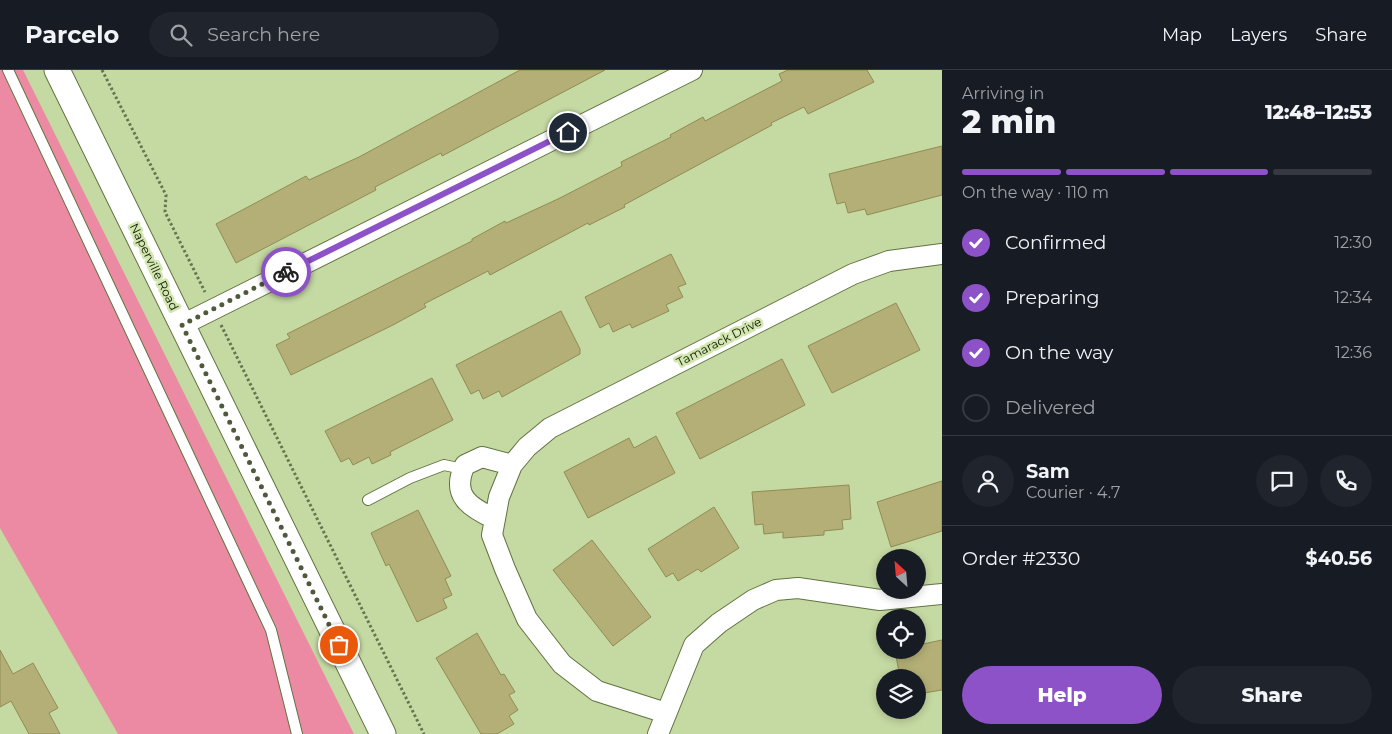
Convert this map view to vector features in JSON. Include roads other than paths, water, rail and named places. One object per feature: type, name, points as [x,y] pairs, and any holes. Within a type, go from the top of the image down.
[{"type":"street","name":"Naperville Road","points":[[57,70],[383,734]]},
{"type":"street","points":[[182,325],[692,70]]},
{"type":"street","name":"Tamarack Drive","points":[[666,713],[597,691],[562,664],[527,618],[492,535],[500,497],[512,465],[527,447],[550,428],[853,274],[889,261],[942,254]]},
{"type":"street","points":[[495,519],[470,508],[462,494],[459,480],[465,466],[482,457],[512,465]]},
{"type":"street","points":[[658,734],[694,645],[719,623],[753,600],[776,590],[798,588],[880,600],[942,594]]},
{"type":"lane","points":[[8,70],[271,630],[296,734]]},
{"type":"lane","points":[[368,500],[410,478],[444,465],[463,469]]}]
